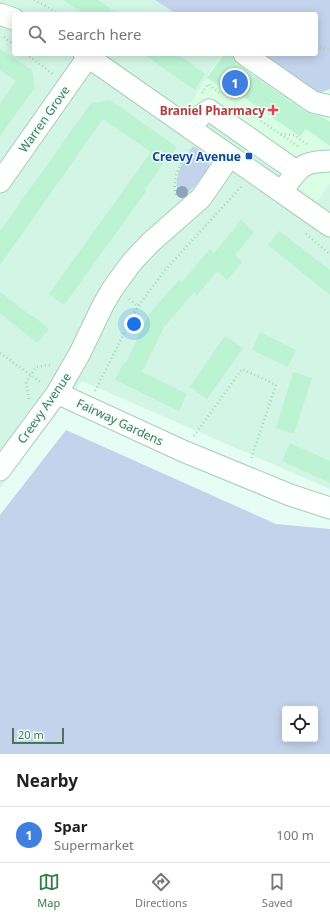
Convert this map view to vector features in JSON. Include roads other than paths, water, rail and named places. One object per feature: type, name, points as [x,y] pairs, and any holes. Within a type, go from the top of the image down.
[{"type":"street","points":[[0,14],[12,18]]},
{"type":"street","name":"Warren Grove","points":[[0,182],[68,85],[85,56]]},
{"type":"street","points":[[87,56],[330,226]]},
{"type":"street","points":[[247,56],[313,102],[330,106]]},
{"type":"street","points":[[195,131],[200,116],[209,110],[296,171]]},
{"type":"street","name":"Creevy Avenue","points":[[0,470],[57,393],[80,353],[103,305],[113,288],[132,262],[146,247],[201,198],[230,156]]},
{"type":"street","points":[[282,192],[296,171],[319,156]]},
{"type":"street","name":"Fairway Gardens","points":[[57,393],[183,451],[290,494],[330,508]]},
{"type":"place","name":"Spar","points":[[235,83]]},
{"type":"place","name":"Braniel Pharmacy","points":[[273,110]]},
{"type":"place","name":"Creevy Avenue","points":[[249,156]]}]
